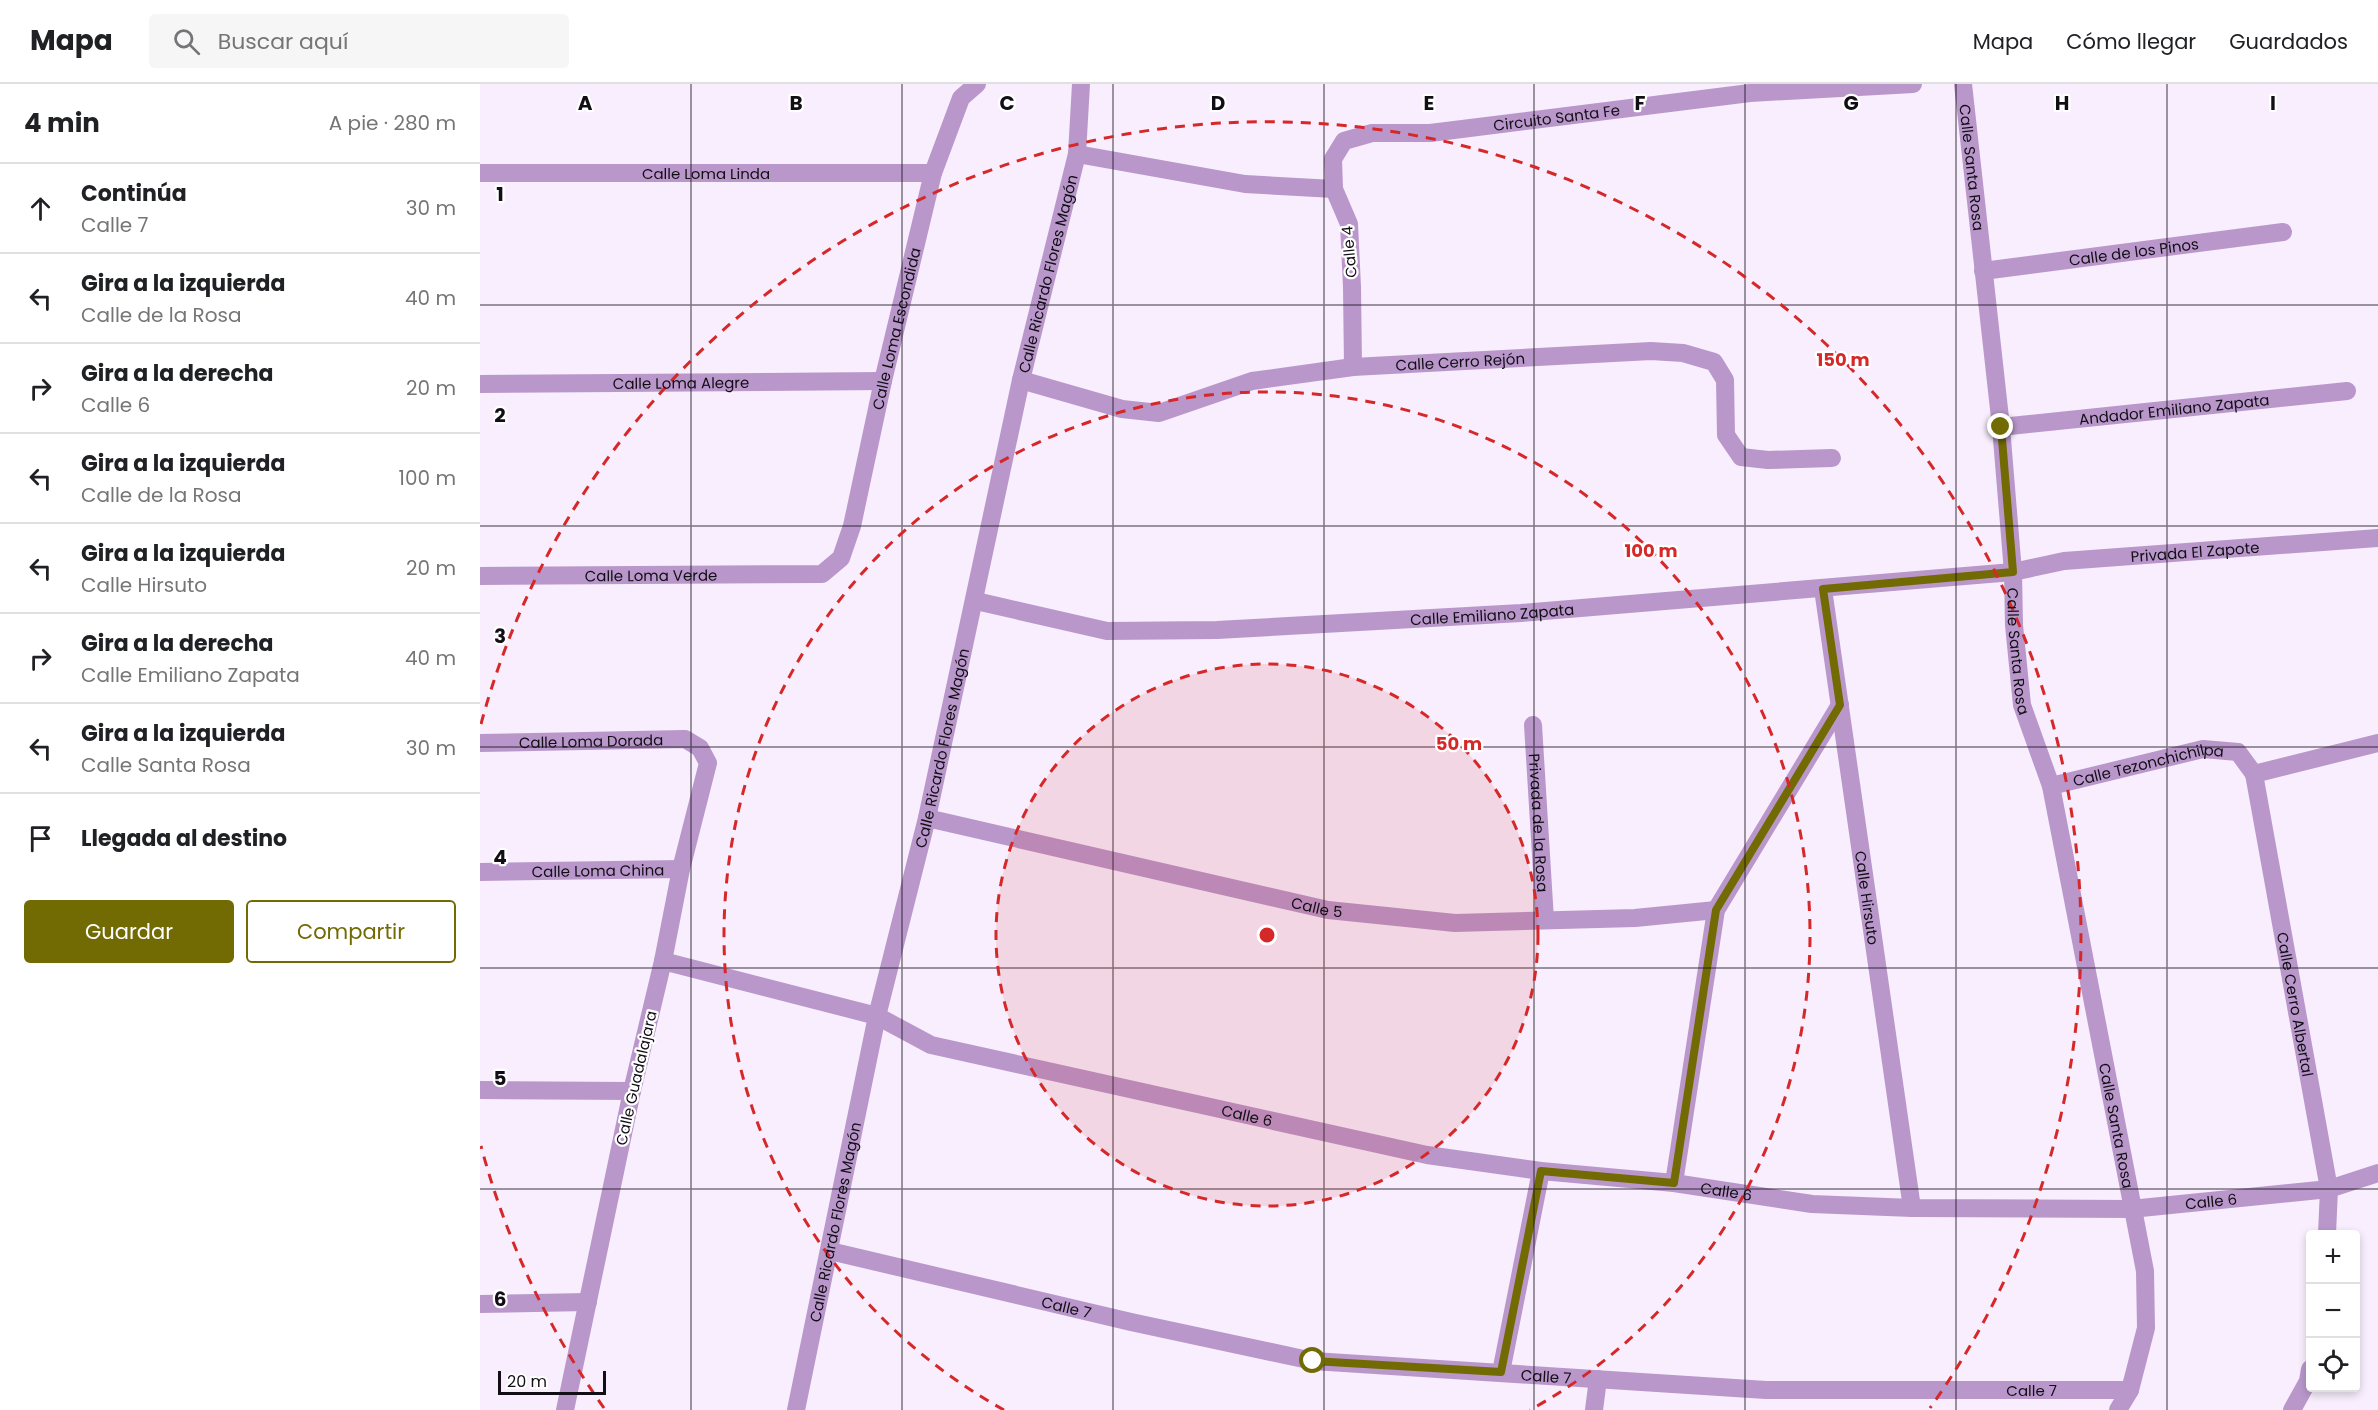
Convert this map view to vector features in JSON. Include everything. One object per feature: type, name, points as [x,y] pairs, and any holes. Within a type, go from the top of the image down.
[{"type":"street","name":"Calle Loma Escondida","points":[[822,574],[841,558],[852,526],[883,381],[933,173],[961,98],[977,84]]},
{"type":"street","name":"Calle Ricardo Flores Magón","points":[[796,1410],[877,1016],[927,818],[976,601],[1022,380],[1077,154],[1080,84]]},
{"type":"street","name":"Circuito Santa Fe","points":[[1344,141],[1372,134],[1430,133],[1750,88],[1913,84]]},
{"type":"street","name":"Calle Santa Rosa","points":[[1963,84],[2001,427],[2013,572],[2014,625],[2022,705],[2050,786],[2131,1209],[2145,1271],[2146,1328],[2130,1389],[2118,1410]]},
{"type":"street","name":"Calle 4","points":[[1344,141],[1333,159],[1334,189],[1349,224],[1353,367]]},
{"type":"street","points":[[1077,154],[1245,184],[1334,189]]},
{"type":"street","name":"Calle Loma Linda","points":[[480,173],[933,173]]},
{"type":"street","name":"Calle de los Pinos","points":[[1983,271],[2283,232]]},
{"type":"street","name":"Calle Cerro Rejón","points":[[1022,380],[1122,409],[1159,412],[1252,381],[1353,367],[1651,351],[1683,353],[1714,362],[1725,380],[1726,435],[1741,458],[1768,460],[1832,458]]},
{"type":"street","name":"Calle Loma Alegre","points":[[480,384],[883,381]]},
{"type":"street","name":"Andador Emiliano Zapata","points":[[2001,427],[2347,391]]},
{"type":"street","name":"Privada El Zapote","points":[[2013,572],[2064,561],[2378,538]]},
{"type":"street","name":"Calle Emiliano Zapata","points":[[976,601],[1107,631],[1217,630],[1521,613],[2013,572]]},
{"type":"street","name":"Calle Loma Verde","points":[[480,576],[822,574]]},
{"type":"street","name":"Calle Hirsuto","points":[[1823,589],[1912,1208]]},
{"type":"street","points":[[1674,1183],[1716,910],[1840,705]]},
{"type":"street","name":"Privada de la Rosa","points":[[1533,725],[1545,920]]},
{"type":"street","name":"Calle Loma Dorada","points":[[480,743],[685,739],[700,748]]},
{"type":"street","points":[[2254,774],[2378,743]]},
{"type":"street","name":"Calle Guadalajara","points":[[565,1410],[632,1090],[663,961],[681,869],[708,763],[700,748]]},
{"type":"street","name":"Calle Tezonchichilpa","points":[[2050,786],[2203,749],[2238,752],[2254,774]]},
{"type":"street","name":"Calle Cerro Albertal","points":[[2254,774],[2329,1190],[2326,1230]]},
{"type":"street","name":"Calle 5","points":[[927,818],[1328,910],[1455,923],[1635,918],[1716,910]]},
{"type":"street","name":"Calle Loma China","points":[[480,872],[681,869]]},
{"type":"street","name":"Calle 6","points":[[663,961],[877,1016],[931,1045],[1427,1155],[1541,1171],[1674,1183],[1812,1204],[1912,1208],[2131,1209],[2329,1190],[2378,1173]]},
{"type":"street","points":[[480,1089],[632,1090]]},
{"type":"street","points":[[1501,1372],[1541,1171]]},
{"type":"street","name":"Calle 7","points":[[830,1251],[1131,1322],[1313,1361],[1766,1390],[2130,1389]]},
{"type":"street","points":[[480,1304],[588,1302]]},
{"type":"street","points":[[1594,1410],[1598,1379]]},
{"type":"street","points":[[2292,1410],[2306,1385]]},
{"type":"route","points":[[1313,1361],[1501,1372],[1541,1171],[1674,1183],[1716,910],[1840,705],[1823,589],[2013,572],[2001,427]]}]
